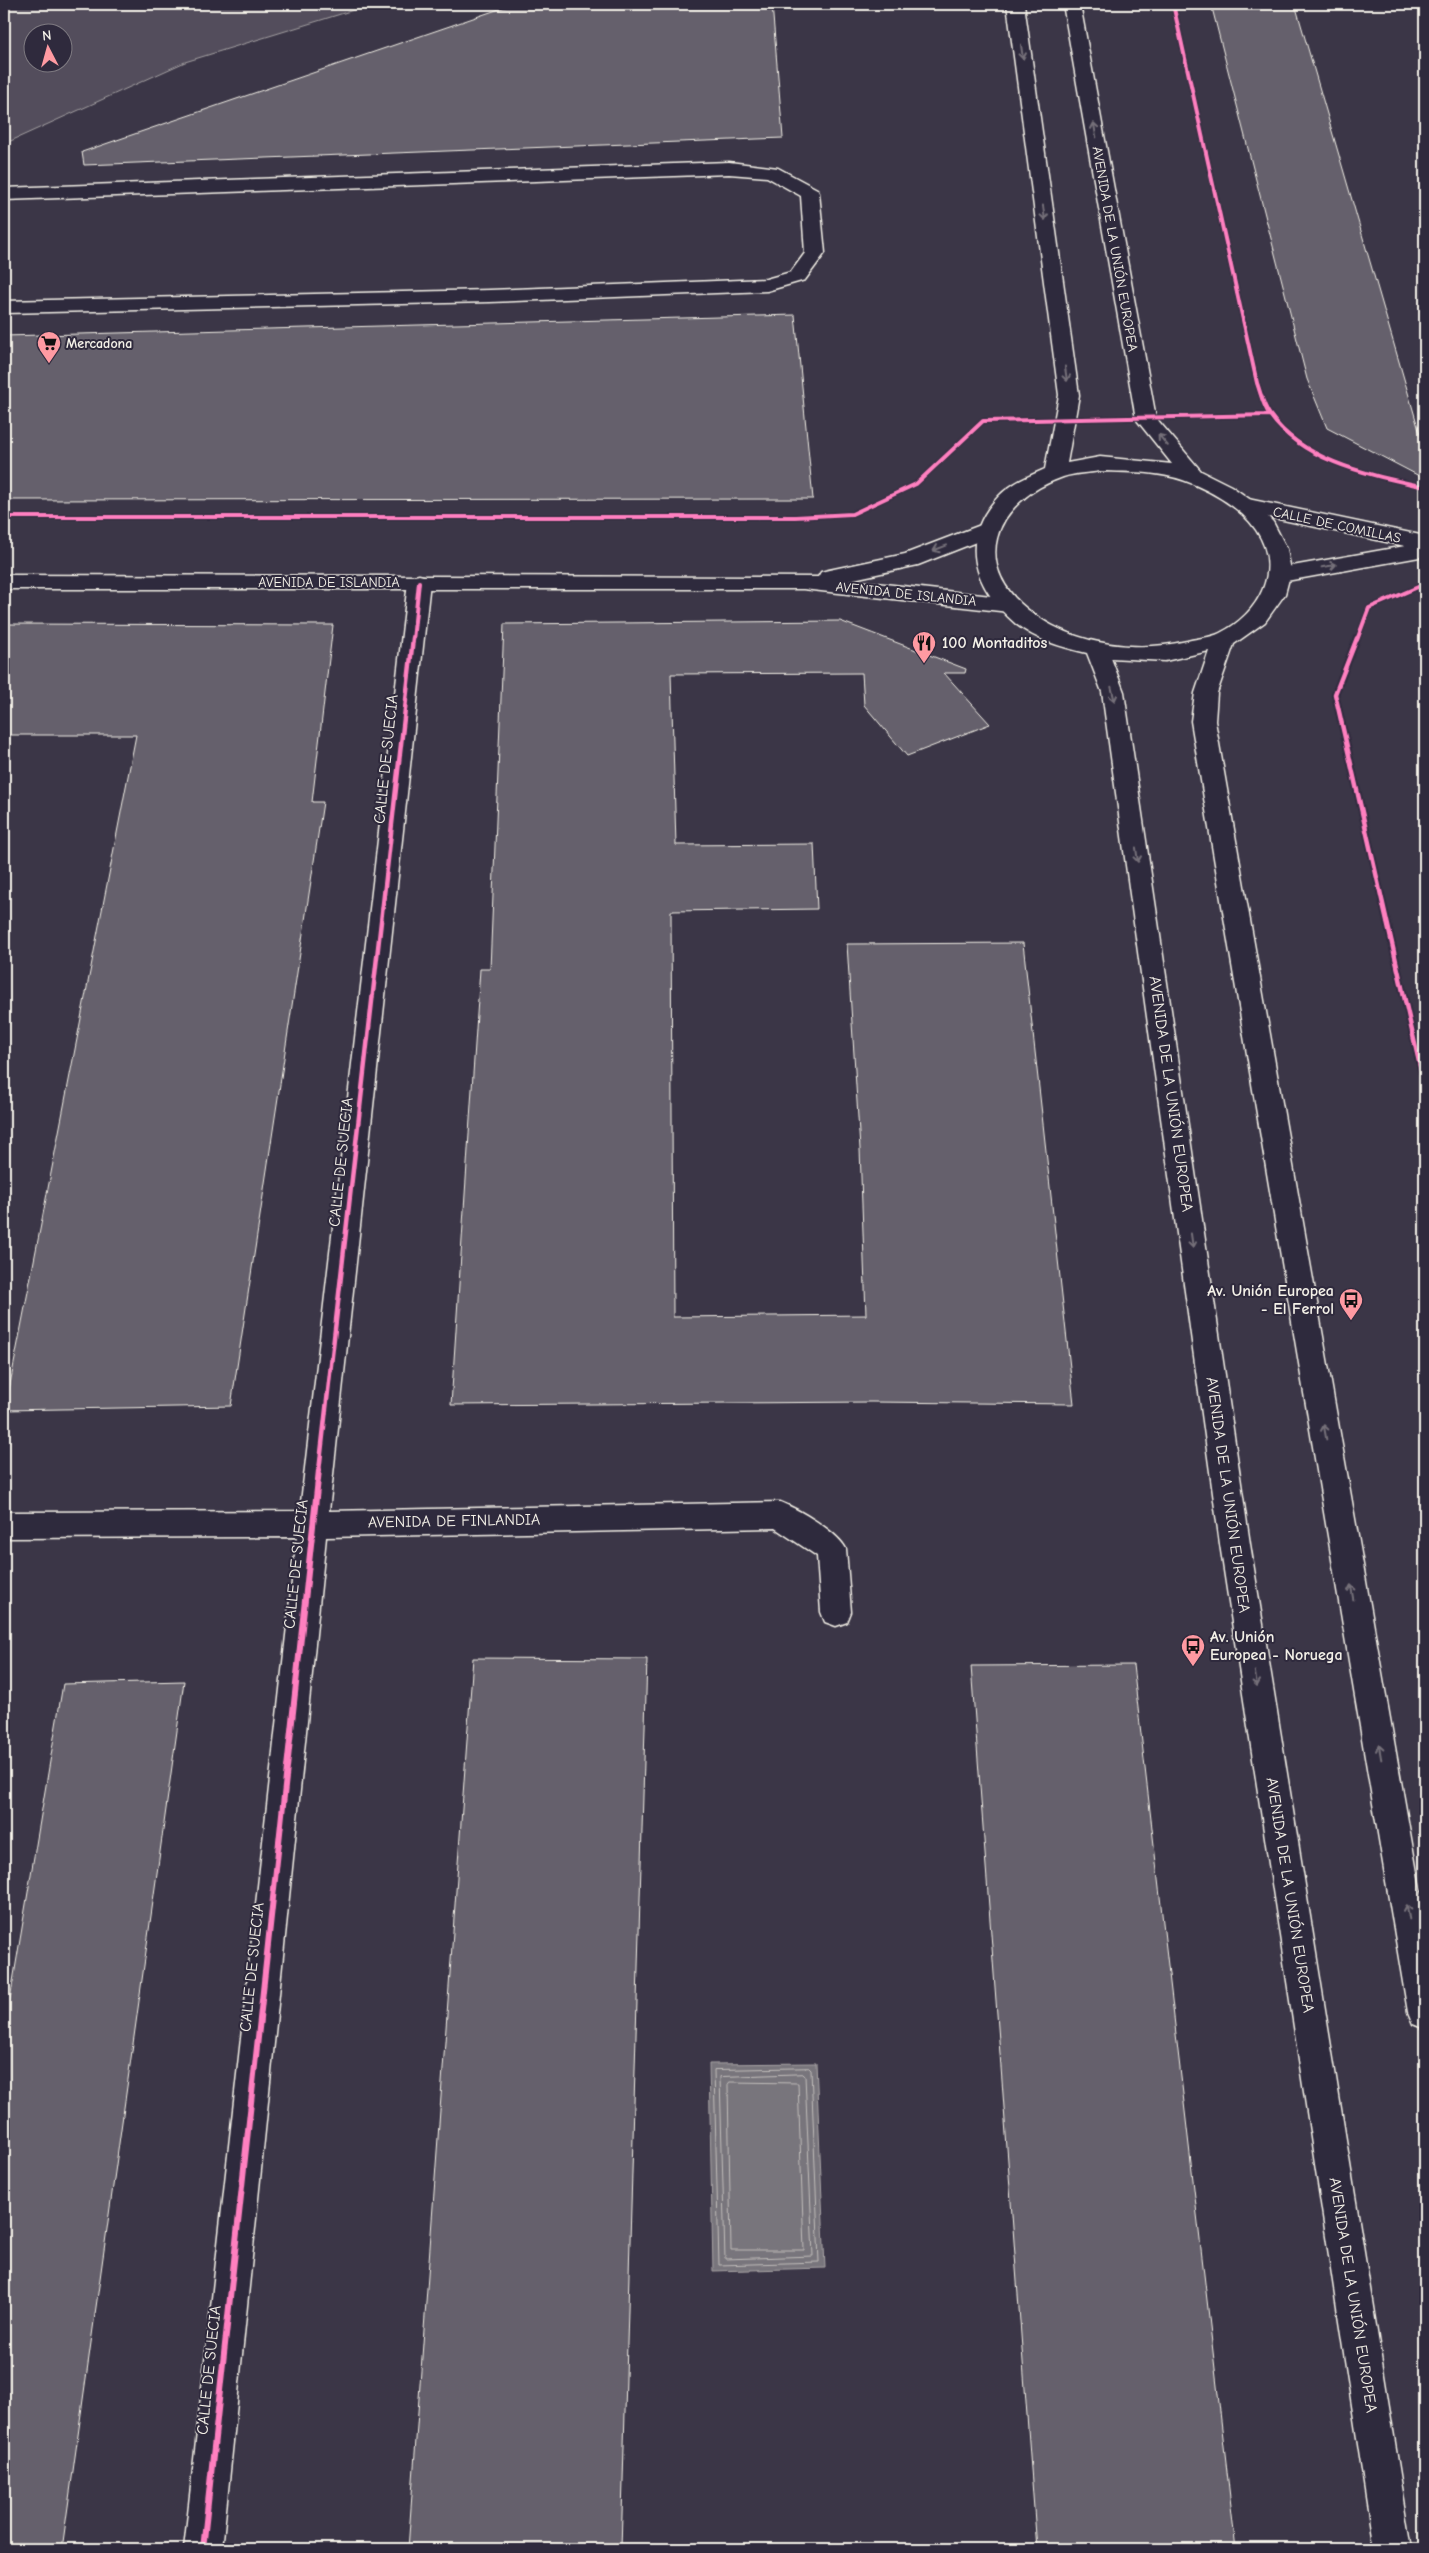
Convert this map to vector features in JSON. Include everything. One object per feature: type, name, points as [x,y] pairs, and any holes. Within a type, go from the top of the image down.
[{"type":"main road","points":[[1015,4],[1069,395],[1055,473]]},
{"type":"main road","name":"AVENIDA DE LA UNIÓN EUROPEA","points":[[1072,4],[1146,419],[1194,477]]},
{"type":"main road","points":[[4,194],[729,168],[771,172],[810,193],[815,253],[798,276],[767,285],[490,296],[4,307]]},
{"type":"main road","points":[[1100,464],[1148,466],[1194,477],[1224,490],[1248,506],[1274,539],[1281,575],[1276,594],[1264,611],[1247,627],[1224,640],[1163,654],[1096,649],[1046,632],[1026,619],[1010,605],[991,581],[983,556],[986,530],[996,512],[1010,496],[1031,483],[1055,473],[1100,464]]},
{"type":"main road","name":"CALLE DE COMILLAS","points":[[1248,506],[1425,543]]},
{"type":"main road","name":"AVENIDA DE ISLANDIA","points":[[803,582],[910,560],[986,530]]},
{"type":"main road","name":"CALLE DE COMILLAS","points":[[1281,575],[1425,549]]},
{"type":"main road","name":"AVENIDA DE ISLANDIA","points":[[4,582],[803,582],[1010,605]]},
{"type":"main road","name":"CALLE DE SUECIA","points":[[203,2549],[312,1524],[419,582]]},
{"type":"main road","points":[[1224,640],[1206,693],[1203,721],[1425,2012]]},
{"type":"main road","name":"AVENIDA DE LA UNIÓN EUROPEA","points":[[1096,649],[1113,692],[1235,1544],[1393,2549]]},
{"type":"main road","name":"AVENIDA DE FINLANDIA","points":[[4,1525],[312,1524],[780,1516],[830,1549],[836,1612]]},
{"type":"shaded area","points":[[4,4],[373,4],[185,62],[4,144]]},
{"type":"water","points":[[816,2063],[825,2268],[713,2271],[709,2064]]},
{"type":"building","points":[[514,4],[772,4],[783,138],[84,165],[82,152]]},
{"type":"building","points":[[1211,4],[1295,4],[1425,451],[1425,479],[1327,428],[1307,379]]},
{"type":"building","points":[[795,315],[813,499],[4,500],[4,336]]},
{"type":"building","points":[[840,621],[966,669],[965,673],[944,673],[990,724],[907,756],[864,705],[862,673],[671,674],[676,845],[814,844],[817,909],[671,911],[673,1317],[866,1315],[860,1149],[847,944],[1023,943],[1074,1404],[871,1402],[451,1405],[480,969],[490,969],[504,624]]},
{"type":"building","points":[[4,624],[333,625],[312,802],[323,802],[231,1406],[5,1410],[136,735],[4,735]]},
{"type":"building","points":[[473,1658],[647,1659],[621,2549],[408,2549]]},
{"type":"building","points":[[1133,1665],[1236,2549],[1037,2549],[971,1666]]},
{"type":"building","points":[[184,1681],[62,2549],[4,2549],[4,2035],[63,1684]]},
{"type":"cycle path","points":[[1173,4],[1257,383],[1264,404],[1283,431],[1319,455],[1363,471],[1425,487]]},
{"type":"cycle path","points":[[4,517],[795,517],[852,514],[916,484],[983,421],[1270,415]]},
{"type":"cycle path","points":[[203,2549],[313,1524],[419,582]]},
{"type":"cycle path","points":[[1425,584],[1369,608],[1335,694],[1425,1088]]},
{"type":"place","name":"Mercadona","points":[[49,364]]},
{"type":"place","name":"100 Montaditos","points":[[924,664]]},
{"type":"place","name":"Av. Unión Europea - El Ferrol","points":[[1351,1321]]},
{"type":"place","name":"Av. Unión Europea - Noruega","points":[[1193,1667]]}]
